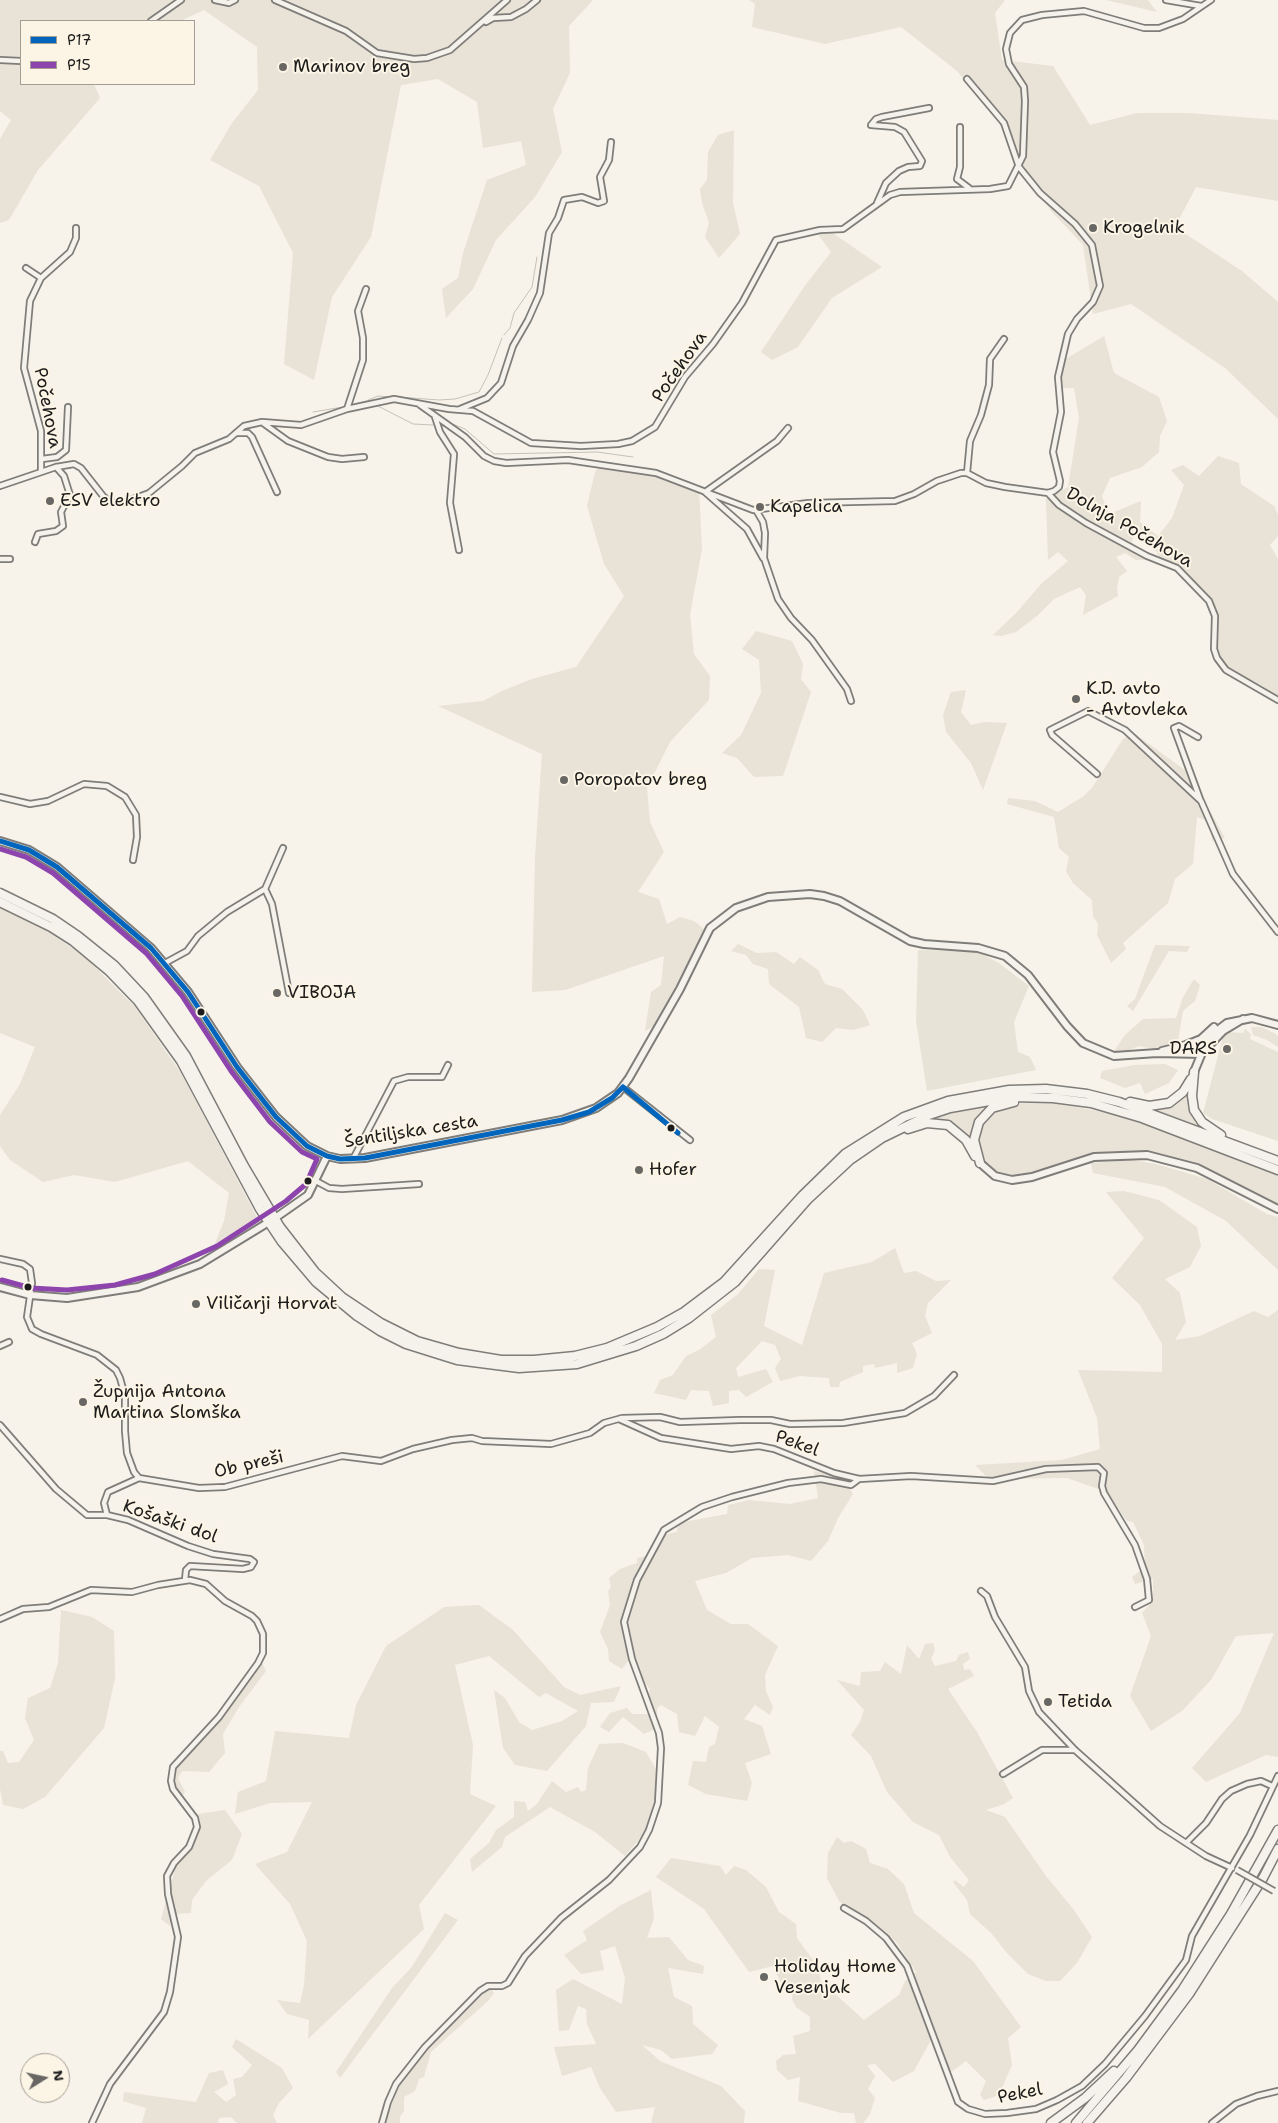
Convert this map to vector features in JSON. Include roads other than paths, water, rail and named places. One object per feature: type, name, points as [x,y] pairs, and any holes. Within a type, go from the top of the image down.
[{"type":"highway","points":[[0,893],[46,916],[78,936],[114,965],[144,997],[186,1056],[244,1166],[293,1247],[315,1272],[342,1297],[381,1323],[417,1341],[459,1353],[501,1360],[575,1356],[607,1348],[650,1331],[684,1312],[724,1282],[803,1195],[845,1154],[884,1128],[920,1111],[948,1101],[1010,1090],[1046,1089],[1087,1094],[1119,1102],[1278,1161]]},
{"type":"highway","points":[[0,902],[51,927],[73,942],[109,970],[138,1001],[181,1061],[238,1170],[282,1242],[316,1282],[337,1301],[380,1330],[429,1352],[483,1365],[520,1368],[577,1364],[636,1346],[663,1334],[689,1318],[734,1282],[827,1180],[882,1138],[929,1115],[950,1108],[1003,1098],[1053,1098],[1090,1103],[1119,1110],[1278,1170]]},
{"type":"highway","points":[[1119,1102],[1149,1106],[1169,1103],[1183,1092],[1194,1072]]},
{"type":"highway","points":[[1194,1072],[1192,1096],[1197,1116],[1207,1127],[1233,1144]]},
{"type":"highway","points":[[980,1163],[974,1140],[978,1122],[986,1113],[1001,1104],[1053,1098]]},
{"type":"highway","points":[[882,1138],[927,1123],[940,1123],[958,1132],[966,1140],[980,1163]]},
{"type":"highway","points":[[1076,2123],[1138,2050],[1183,1989],[1232,1914],[1278,1830]]},
{"type":"highway","points":[[1087,2123],[1126,2078],[1206,1970],[1264,1878],[1278,1849]]},
{"type":"highway","points":[[1051,2123],[1085,2098],[1128,2055],[1138,2050]]},
{"type":"highway","points":[[1094,2123],[1123,2088],[1126,2078]]},
{"type":"street","points":[[152,20],[181,0]]},
{"type":"street","points":[[215,0],[229,3],[235,0]]},
{"type":"street","points":[[275,0],[346,31],[377,53],[414,59],[435,56],[450,50],[507,0]]},
{"type":"street","points":[[480,25],[494,18],[511,17],[537,0]]},
{"type":"street","points":[[1166,0],[1201,6]]},
{"type":"street","points":[[1019,167],[1023,156],[1024,87],[1009,64],[1006,50],[1010,34],[1022,20],[1042,15],[1084,12],[1144,28],[1159,28],[1179,21],[1211,0]]},
{"type":"street","points":[[0,60],[20,61]]},
{"type":"street","points":[[967,79],[1004,123],[1019,167]]},
{"type":"street","name":"Počehova","points":[[873,209],[886,183],[899,171],[908,167],[920,166],[922,161],[904,132],[895,127],[871,125],[876,119],[882,117],[929,108]]},
{"type":"street","points":[[960,127],[961,155],[957,178],[969,188]]},
{"type":"street","points":[[0,486],[41,470],[68,463],[81,468],[110,502],[122,502],[149,492],[195,453],[224,442],[244,426],[262,422],[300,425],[347,409],[394,399],[458,410],[487,398],[501,383],[513,346],[528,320],[540,293],[550,233],[558,218],[564,200],[582,197],[598,203],[604,201],[600,177],[609,160],[611,142]]},
{"type":"street","name":"Počehova","points":[[458,410],[481,414],[531,443],[551,446],[618,444],[645,435],[655,427],[685,377],[713,344],[742,303],[776,240],[820,230],[843,229],[890,195],[900,192],[1005,187],[1008,186],[1019,167]]},
{"type":"street","name":"Dolnja Počehova","points":[[1019,167],[1040,193],[1075,224],[1092,245],[1100,286],[1093,302],[1077,319],[1068,334],[1058,376],[1061,412],[1053,452],[1060,481],[1059,487],[1048,492],[1059,506],[1086,523],[1147,556],[1177,568],[1209,601],[1214,616],[1214,649],[1226,670],[1278,700]]},
{"type":"street","name":"Počehova","points":[[68,407],[66,450],[57,457],[42,460],[38,417],[24,368],[30,301],[41,278],[70,252],[76,238],[76,228]]},
{"type":"street","points":[[26,268],[41,278]]},
{"type":"street","points":[[347,409],[363,360],[363,338],[358,311],[366,290]]},
{"type":"street","points":[[966,473],[970,441],[981,415],[989,385],[990,359],[1004,339]]},
{"type":"street","points":[[418,403],[465,437],[484,456],[494,461],[506,463],[568,460],[656,473],[747,510],[816,503],[895,501],[914,494],[942,478],[966,473],[986,483],[1048,492]]},
{"type":"street","points":[[435,417],[440,432],[454,454],[450,503],[459,550]]},
{"type":"street","points":[[262,422],[288,441],[328,457],[342,459],[364,456]]},
{"type":"street","points":[[705,492],[777,442],[788,428]]},
{"type":"street","points":[[236,433],[248,433],[252,437],[277,492]]},
{"type":"street","points":[[41,470],[42,460]]},
{"type":"street","name":"Počehova","points":[[35,542],[38,534],[56,531],[63,526],[61,512],[70,495],[64,476],[56,467]]},
{"type":"street","points":[[705,492],[746,529],[764,558],[778,599],[791,618],[812,640],[847,689],[850,701]]},
{"type":"street","points":[[756,510],[763,522],[765,533],[764,558]]},
{"type":"street","points":[[0,559],[10,559]]},
{"type":"street","points":[[1097,774],[1052,735],[1050,730],[1088,711],[1094,712],[1125,730],[1201,801]]},
{"type":"street","points":[[1198,737],[1179,726],[1174,728],[1201,801],[1233,874],[1278,932]]},
{"type":"street","points":[[0,797],[30,804],[48,801],[84,784],[107,786],[125,797],[136,815],[137,836],[133,860]]},
{"type":"street","name":"Šentiljska cesta","points":[[0,841],[29,850],[65,872],[145,942],[188,992],[238,1067],[276,1117],[307,1146],[327,1156],[353,1159],[562,1120],[589,1112],[612,1098],[623,1088],[680,990],[710,928],[730,911],[748,902],[790,894],[810,894],[840,902],[910,941],[924,944],[978,948],[1006,956],[1028,975],[1067,1026],[1084,1043],[1114,1056],[1157,1053],[1201,1054]]},
{"type":"street","points":[[165,963],[187,951],[198,936],[227,912],[265,889],[283,848]]},
{"type":"street","points":[[265,889],[272,904],[289,994]]},
{"type":"street","points":[[1201,1054],[1223,1031],[1243,1019]]},
{"type":"street","points":[[1194,1072],[1211,1036],[1227,1023],[1243,1019],[1260,1019],[1278,1025]]},
{"type":"street","name":"Šentiljska cesta","points":[[1157,1053],[1186,1045],[1200,1038],[1216,1025],[1227,1023]]},
{"type":"street","points":[[1186,1045],[1194,1047],[1201,1054]]},
{"type":"street","points":[[353,1159],[388,1088],[394,1080],[408,1077],[442,1077],[448,1065]]},
{"type":"street","points":[[623,1088],[690,1140]]},
{"type":"street","points":[[980,1163],[995,1176],[1012,1180],[1032,1177],[1094,1157],[1147,1154],[1197,1168],[1276,1207]]},
{"type":"street","points":[[278,1216],[308,1194],[327,1156]]},
{"type":"street","points":[[316,1181],[330,1188],[342,1189],[419,1184]]},
{"type":"street","points":[[0,1287],[30,1295],[67,1298],[138,1287],[200,1264],[221,1253],[264,1225]]},
{"type":"street","points":[[0,1259],[23,1264],[30,1269],[32,1283],[27,1317],[32,1329],[97,1355],[108,1362],[120,1378],[125,1396],[127,1453],[134,1472],[139,1478],[108,1492],[104,1503],[106,1515]]},
{"type":"street","points":[[0,1346],[9,1342]]},
{"type":"street","name":"Pekel","points":[[618,1419],[640,1416],[660,1417],[680,1422],[763,1420],[790,1424],[843,1423],[906,1413],[934,1396],[954,1375]]},
{"type":"street","name":"Ob preši","points":[[139,1478],[199,1488],[225,1487],[342,1456],[381,1461],[413,1449],[452,1440],[472,1438],[482,1441],[551,1444],[590,1433],[604,1423],[618,1419]]},
{"type":"street","name":"Pekel","points":[[618,1419],[661,1438],[730,1449],[759,1446],[774,1449],[834,1473],[859,1479],[911,1476],[993,1481],[1046,1469],[1098,1467],[1104,1474],[1104,1493],[1135,1545],[1147,1579],[1149,1600],[1136,1607]]},
{"type":"street","name":"Košaški dol","points":[[0,1425],[44,1477],[88,1516],[106,1515],[128,1520],[188,1546],[214,1554],[250,1559],[254,1562],[251,1568],[243,1569],[190,1566],[186,1570],[185,1580]]},
{"type":"street","points":[[382,2123],[396,2084],[425,2047],[480,1991],[488,1986],[502,1986],[508,1983],[525,1956],[561,1918],[609,1880],[640,1847],[649,1830],[658,1804],[661,1748],[659,1733],[632,1659],[624,1622],[637,1580],[664,1530],[702,1508],[732,1497],[788,1483],[821,1480],[851,1485],[859,1479]]},
{"type":"street","points":[[0,1619],[23,1609],[49,1607],[91,1590],[132,1592],[185,1580],[206,1584],[225,1601],[252,1616],[260,1627],[262,1634],[263,1653],[218,1717],[173,1767],[171,1781],[173,1789],[195,1818],[197,1826],[189,1847],[174,1863],[167,1876],[168,1894],[178,1937],[170,1992],[164,2012],[110,2084],[92,2123]]},
{"type":"street","points":[[981,1590],[987,1596],[995,1617],[1025,1667],[1029,1691],[1039,1712],[1075,1750],[1160,1826],[1186,1843],[1276,1892]]},
{"type":"street","points":[[1003,1774],[1042,1750],[1075,1750]]},
{"type":"street","name":"Pekel","points":[[844,1908],[866,1921],[886,1938],[907,1966],[958,2102],[977,2113],[1006,2114],[1036,2109],[1082,2086],[1105,2064],[1145,2016],[1186,1960],[1192,1936],[1250,1835],[1278,1776]]},
{"type":"street","points":[[1186,1843],[1206,1823],[1222,1799],[1231,1792],[1247,1784],[1261,1781],[1272,1786]]},
{"type":"street","points":[[1212,2123],[1236,2104],[1278,2091]]},
{"type":"waterway","points":[[504,335],[510,328],[514,313],[532,287],[537,257]]},
{"type":"waterway","points":[[398,397],[439,400],[455,399],[479,392],[488,375],[502,338]]},
{"type":"waterway","points":[[368,400],[378,396],[391,397]]},
{"type":"waterway","points":[[349,406],[372,401]]},
{"type":"waterway","points":[[378,406],[413,424],[433,425]]},
{"type":"waterway","points":[[313,412],[343,407]]},
{"type":"waterway","points":[[450,423],[465,429],[494,454],[597,452],[633,457]]},
{"type":"waterway","points":[[440,425],[446,427]]},
{"type":"place","name":"Marinov breg","points":[[283,67]]},
{"type":"place","name":"Krogelnik","points":[[1093,228]]},
{"type":"place","name":"ESV elektro","points":[[50,501]]},
{"type":"place","name":"Kapelica","points":[[760,507]]},
{"type":"place","name":"K.D. avto - Avtovleka","points":[[1076,699]]},
{"type":"place","name":"Poropatov breg","points":[[564,780]]},
{"type":"place","name":"VIBOJA","points":[[277,993]]},
{"type":"place","name":"DARS","points":[[1227,1049]]},
{"type":"place","name":"Hofer","points":[[639,1170]]},
{"type":"place","name":"Viličarji Horvat","points":[[196,1304]]},
{"type":"place","name":"Župnija Antona Martina Slomška","points":[[83,1402]]},
{"type":"place","name":"Tetida","points":[[1048,1702]]},
{"type":"place","name":"Holiday Home Vesenjak","points":[[764,1977]]}]
